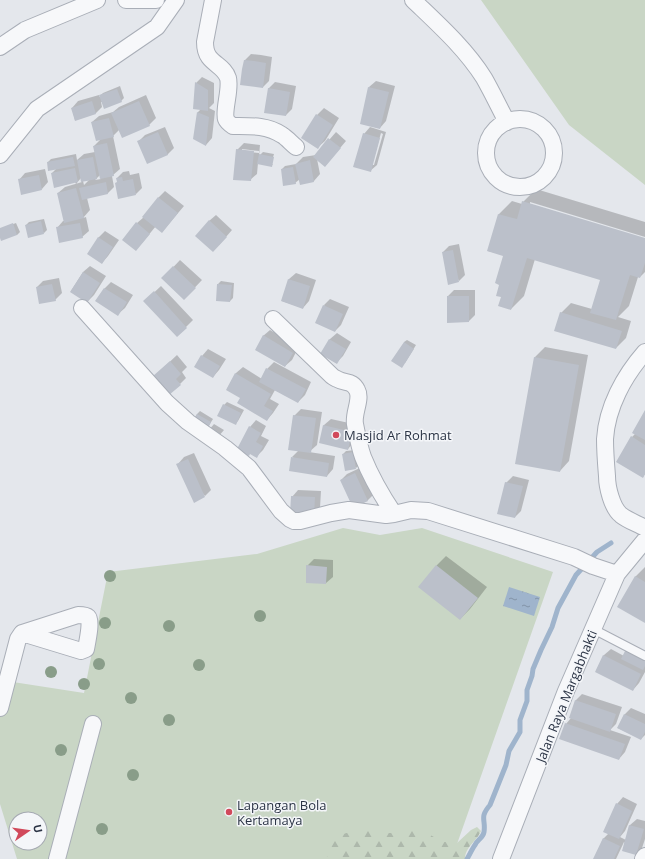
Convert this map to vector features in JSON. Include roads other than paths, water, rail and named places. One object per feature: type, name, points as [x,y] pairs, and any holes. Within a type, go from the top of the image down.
[{"type":"street","points":[[0,47],[25,30],[97,0]]},
{"type":"street","points":[[126,0],[156,0]]},
{"type":"street","points":[[0,155],[37,110],[157,27],[176,0]]},
{"type":"street","points":[[213,0],[205,42],[209,57],[228,76],[228,94],[225,115],[226,120],[233,126],[260,126],[272,129],[283,135],[296,148]]},
{"type":"street","points":[[413,0],[457,43],[472,61],[495,97],[507,122]]},
{"type":"street","points":[[515,119],[524,119],[533,122],[547,132],[551,140],[554,148],[552,166],[547,174],[534,185],[525,187],[508,185],[500,180],[489,166],[486,158],[488,140],[499,126],[507,122],[515,119]]},
{"type":"street","points":[[82,308],[178,415],[225,448],[249,468],[281,512],[294,521],[349,510],[386,515],[411,510],[428,511],[574,557],[593,566],[617,574]]},
{"type":"street","points":[[273,319],[332,376],[355,386],[359,397],[354,414],[354,422],[362,456],[379,490],[394,514]]},
{"type":"street","points":[[645,352],[626,376],[616,396],[609,418],[605,439],[607,484],[612,502],[620,515],[645,528]]},
{"type":"street","name":"Jalan Raya Margabhakti","points":[[501,859],[566,691],[617,574],[645,540]]},
{"type":"street","points":[[0,708],[18,639],[22,633]]},
{"type":"street","points":[[57,859],[93,724]]},
{"type":"lane","points":[[593,629],[645,656]]},
{"type":"water","points":[[509,587],[540,597],[534,616],[503,606]]},
{"type":"waterway","points":[[467,859],[483,834],[485,813],[490,805],[506,765],[509,751],[520,732],[520,720],[527,701],[527,690],[533,669],[552,627],[558,608],[576,575],[597,552],[611,543]]},
{"type":"place","name":"Masjid Ar Rohmat","points":[[336,435]]},
{"type":"place","name":"Lapangan Bola Kertamaya","points":[[229,812]]}]
